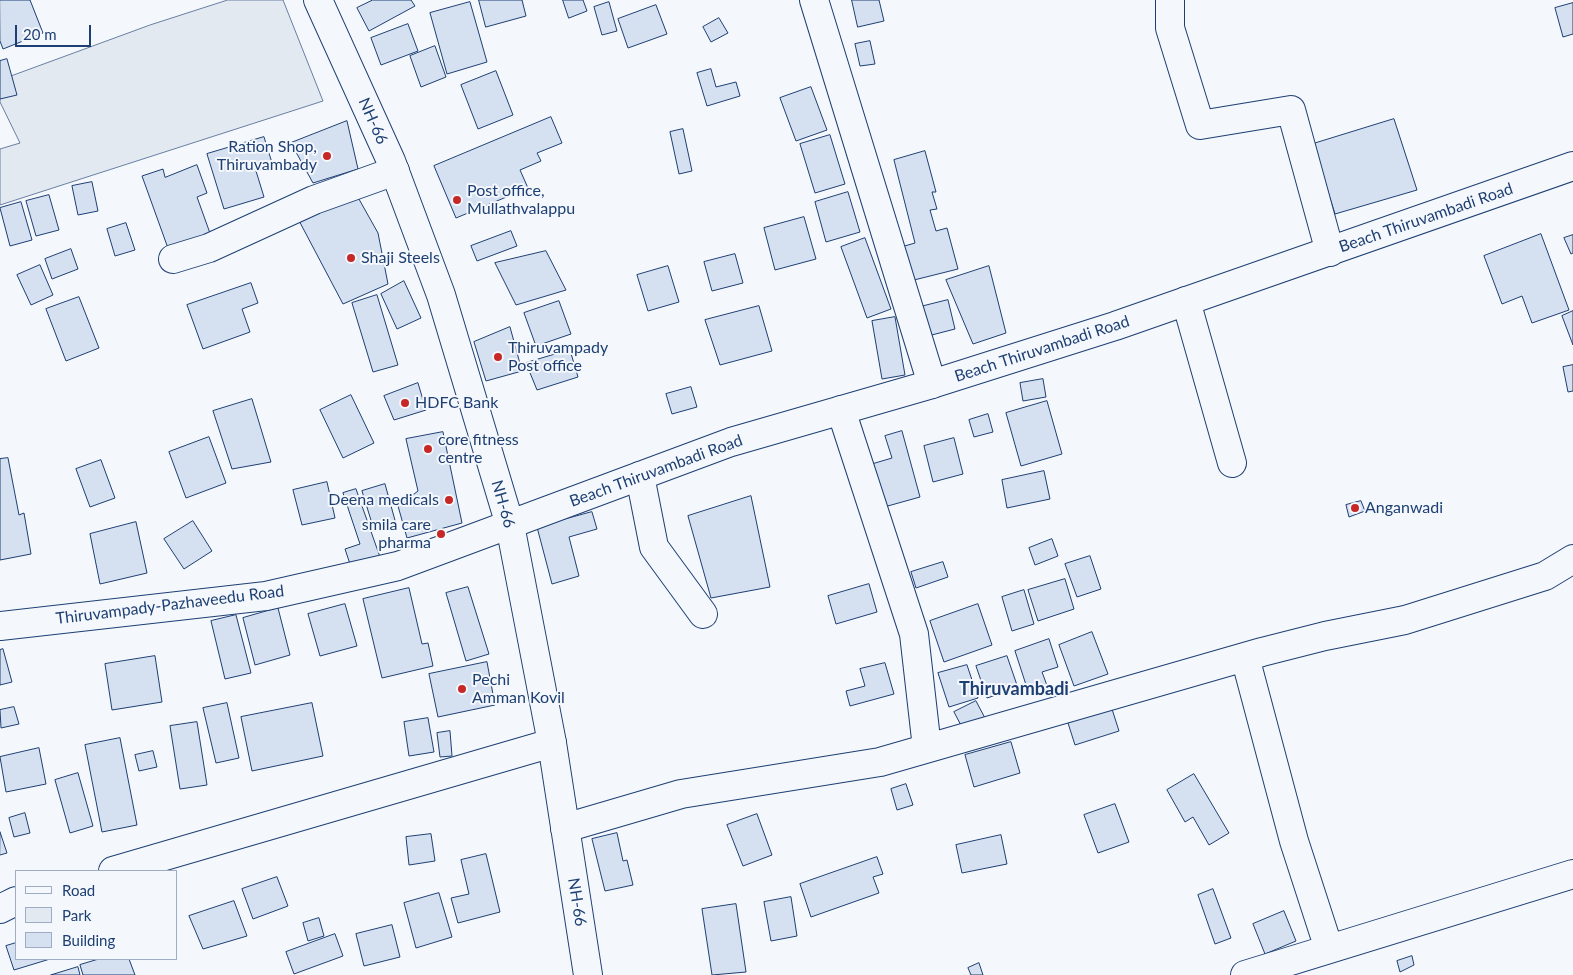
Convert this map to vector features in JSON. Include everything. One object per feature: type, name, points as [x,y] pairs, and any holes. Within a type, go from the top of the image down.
[{"type":"street","name":"NH-66","points":[[318,0],[395,170],[441,295],[510,525],[552,743],[588,975]]},
{"type":"street","points":[[814,0],[932,384]]},
{"type":"street","points":[[1170,0],[1170,28],[1200,125],[1291,110],[1330,252]]},
{"type":"street","name":"Beach Thiruvambadi Road","points":[[510,525],[731,442],[932,384],[1106,329],[1573,166]]},
{"type":"street","points":[[173,259],[209,248],[314,200],[395,170]]},
{"type":"street","points":[[1186,302],[1232,463]]},
{"type":"street","points":[[841,410],[914,634],[927,748]]},
{"type":"street","points":[[640,476],[654,547],[703,614]]},
{"type":"street","name":"Thiruvampady-Pazhaveedu Road","points":[[0,626],[266,596],[398,566],[510,525]]},
{"type":"street","points":[[565,828],[681,794],[880,762],[1245,657],[1325,636],[1406,620],[1545,576],[1573,559]]},
{"type":"street","points":[[1245,657],[1294,841],[1329,949]]},
{"type":"street","points":[[116,870],[552,743]]},
{"type":"street","points":[[1245,975],[1573,874]]},
{"type":"street","points":[[0,909],[15,902]]},
{"type":"green space","points":[[228,0],[283,0],[323,101],[0,205],[0,149],[20,143],[0,102],[0,80],[150,25]]},
{"type":"building","points":[[0,0],[30,0],[43,33],[3,49],[0,41]]},
{"type":"building","points":[[373,0],[411,0],[415,6],[369,31],[357,8]]},
{"type":"building","points":[[479,0],[522,0],[526,16],[486,27]]},
{"type":"building","points":[[563,0],[583,0],[587,11],[569,18]]},
{"type":"building","points":[[852,0],[879,0],[884,21],[858,27]]},
{"type":"building","points":[[470,2],[487,62],[447,74],[430,13]]},
{"type":"building","points":[[609,2],[617,31],[602,35],[594,7]]},
{"type":"building","points":[[1573,3],[1573,34],[1563,37],[1555,8]]},
{"type":"building","points":[[656,5],[667,34],[628,48],[618,19]]},
{"type":"building","points":[[719,18],[728,33],[711,42],[703,27]]},
{"type":"building","points":[[408,24],[418,51],[381,65],[371,38]]},
{"type":"building","points":[[870,41],[875,64],[860,66],[855,44]]},
{"type":"building","points":[[435,46],[446,77],[421,87],[410,56]]},
{"type":"building","points":[[7,59],[17,95],[0,99],[0,61]]},
{"type":"building","points":[[711,69],[716,87],[736,82],[740,96],[707,106],[697,73]]},
{"type":"building","points":[[496,71],[513,115],[478,129],[461,85]]},
{"type":"building","points":[[811,87],[827,130],[796,141],[780,98]]},
{"type":"building","points":[[551,117],[562,143],[537,153],[541,161],[520,170],[528,188],[456,218],[434,166]]},
{"type":"building","points":[[1394,119],[1417,190],[1335,214],[1313,144]]},
{"type":"building","name":"Ration Shop, Thiruvambady","points":[[347,121],[358,169],[313,183],[291,143]]},
{"type":"building","points":[[683,129],[692,171],[679,174],[670,132]]},
{"type":"building","points":[[830,135],[845,184],[815,193],[800,144]]},
{"type":"building","points":[[264,137],[273,166],[256,171],[264,197],[224,209],[207,154]]},
{"type":"building","points":[[925,151],[936,192],[932,192],[937,209],[930,210],[936,231],[947,228],[958,269],[910,281],[901,247],[915,243],[894,160]]},
{"type":"building","points":[[197,165],[207,193],[197,197],[211,236],[169,251],[142,176],[163,169],[165,177]]},
{"type":"building","points":[[92,182],[98,211],[78,215],[72,186]]},
{"type":"building","name":"Shaji Steels","points":[[355,192],[378,233],[388,284],[343,304],[296,215]]},
{"type":"building","points":[[848,192],[860,232],[826,242],[815,202]]},
{"type":"building","points":[[49,195],[59,230],[36,236],[26,201]]},
{"type":"building","points":[[21,202],[32,240],[10,246],[0,208]]},
{"type":"building","points":[[804,217],[816,259],[775,270],[764,228]]},
{"type":"building","points":[[126,223],[135,250],[115,256],[107,229]]},
{"type":"building","points":[[511,231],[517,246],[477,261],[471,246]]},
{"type":"building","points":[[1541,234],[1569,310],[1532,323],[1522,296],[1502,304],[1484,256]]},
{"type":"building","points":[[1573,235],[1573,253],[1571,254],[1564,238]]},
{"type":"building","points":[[865,238],[891,309],[867,318],[841,247]]},
{"type":"building","points":[[71,249],[78,269],[52,279],[45,259]]},
{"type":"building","points":[[546,251],[566,290],[516,305],[495,263]]},
{"type":"building","points":[[735,254],[743,283],[712,291],[704,262]]},
{"type":"building","points":[[40,265],[53,295],[31,305],[17,275]]},
{"type":"building","points":[[668,266],[679,302],[648,311],[637,275]]},
{"type":"building","points":[[989,266],[1006,333],[973,344],[946,280]]},
{"type":"building","points":[[404,281],[421,318],[397,329],[381,294]]},
{"type":"building","points":[[251,283],[258,303],[242,309],[250,332],[203,349],[187,305]]},
{"type":"building","points":[[377,295],[398,365],[373,372],[352,303]]},
{"type":"building","points":[[79,297],[99,348],[66,361],[46,309]]},
{"type":"building","points":[[948,300],[955,329],[924,337],[916,308]]},
{"type":"building","points":[[559,301],[571,334],[536,346],[524,313]]},
{"type":"building","points":[[759,306],[772,351],[720,365],[705,320]]},
{"type":"building","points":[[1573,311],[1573,345],[1562,316]]},
{"type":"building","points":[[895,317],[905,375],[882,379],[872,321]]},
{"type":"building","name":"Thiruvampady Post office","points":[[510,327],[522,371],[486,381],[474,342]]},
{"type":"building","points":[[570,350],[578,377],[537,390],[526,363]]},
{"type":"building","points":[[1573,365],[1573,391],[1568,392],[1563,367]]},
{"type":"building","points":[[1043,379],[1046,397],[1023,401],[1020,383]]},
{"type":"building","name":"HDFC Bank","points":[[418,383],[426,410],[394,420],[384,396]]},
{"type":"building","points":[[691,387],[697,407],[672,414],[666,394]]},
{"type":"building","points":[[351,395],[374,443],[343,458],[320,410]]},
{"type":"building","points":[[252,399],[271,462],[232,469],[213,411]]},
{"type":"building","points":[[1047,401],[1062,454],[1021,466],[1006,413]]},
{"type":"building","points":[[988,414],[993,432],[974,437],[969,420]]},
{"type":"building","points":[[902,431],[920,497],[877,509],[865,466],[892,458],[885,436]]},
{"type":"building","points":[[443,432],[462,523],[407,538],[398,506],[418,491],[406,439]]},
{"type":"building","points":[[209,437],[226,483],[186,498],[169,452]]},
{"type":"building","points":[[954,438],[963,474],[933,482],[924,446]]},
{"type":"building","points":[[8,458],[19,515],[24,513],[31,554],[0,560],[0,459]]},
{"type":"building","points":[[101,460],[115,498],[90,507],[76,469]]},
{"type":"building","points":[[1044,471],[1050,499],[1007,508],[1002,480]]},
{"type":"building","points":[[327,482],[335,518],[302,525],[293,490]]},
{"type":"building","points":[[385,484],[396,524],[374,530],[362,491]]},
{"type":"building","points":[[356,489],[380,557],[351,567],[345,549],[360,544],[343,493]]},
{"type":"building","points":[[751,496],[770,587],[711,598],[688,516]]},
{"type":"building","name":"Anganwadi","points":[[1361,501],[1365,511],[1349,517],[1346,505]]},
{"type":"building","points":[[592,512],[597,529],[569,537],[579,576],[552,584],[537,527]]},
{"type":"building","points":[[193,521],[212,551],[184,569],[164,539]]},
{"type":"building","points":[[136,522],[147,573],[100,584],[90,534]]},
{"type":"building","points":[[1052,539],[1058,556],[1035,565],[1029,548]]},
{"type":"building","points":[[1090,556],[1101,589],[1077,597],[1065,564]]},
{"type":"building","points":[[943,562],[948,577],[916,588],[911,572]]},
{"type":"building","points":[[1065,579],[1074,609],[1038,621],[1028,590]]},
{"type":"building","points":[[869,584],[877,612],[836,624],[828,596]]},
{"type":"building","points":[[468,587],[489,654],[466,661],[446,593]]},
{"type":"building","points":[[409,588],[422,644],[428,643],[433,666],[382,678],[363,599]]},
{"type":"building","points":[[1024,590],[1034,624],[1012,631],[1002,597]]},
{"type":"building","points":[[345,604],[357,646],[320,656],[308,614]]},
{"type":"building","points":[[978,604],[992,645],[944,662],[930,621]]},
{"type":"building","points":[[278,608],[290,655],[255,665],[243,618]]},
{"type":"building","points":[[236,615],[251,673],[225,679],[211,621]]},
{"type":"building","points":[[1092,632],[1108,674],[1074,686],[1059,645]]},
{"type":"building","points":[[1049,639],[1058,667],[1042,672],[1048,688],[1029,694],[1015,651]]},
{"type":"building","points":[[3,649],[12,682],[0,685],[0,650]]},
{"type":"building","points":[[155,656],[162,702],[112,710],[105,664]]},
{"type":"building","points":[[1007,656],[1018,688],[987,698],[976,666]]},
{"type":"building","name":"Pechi Amman Kovil","points":[[487,662],[495,705],[438,717],[429,674]]},
{"type":"building","points":[[885,663],[894,694],[850,706],[846,691],[865,686],[860,669]]},
{"type":"building","points":[[967,665],[978,698],[949,707],[938,673]]},
{"type":"building","points":[[976,701],[986,720],[964,731],[954,712]]},
{"type":"building","points":[[227,703],[239,758],[216,763],[203,708]]},
{"type":"building","points":[[312,703],[323,756],[252,771],[241,717]]},
{"type":"building","points":[[14,707],[19,724],[1,728],[0,710]]},
{"type":"building","points":[[1112,709],[1119,731],[1075,745],[1068,723]]},
{"type":"building","points":[[428,718],[434,752],[409,756],[404,722]]},
{"type":"building","points":[[197,722],[207,785],[180,789],[170,726]]},
{"type":"building","points":[[450,731],[452,756],[440,757],[437,733]]},
{"type":"building","points":[[120,738],[137,825],[102,832],[85,745]]},
{"type":"building","points":[[1011,742],[1020,773],[974,787],[965,755]]},
{"type":"building","points":[[39,748],[46,784],[6,792],[0,757]]},
{"type":"building","points":[[153,751],[157,767],[139,771],[135,755]]},
{"type":"building","points":[[78,773],[93,826],[70,833],[55,780]]},
{"type":"building","points":[[1194,774],[1229,833],[1209,845],[1193,817],[1185,822],[1167,790]]},
{"type":"building","points":[[906,784],[913,805],[897,810],[891,789]]},
{"type":"building","points":[[1115,804],[1129,842],[1098,853],[1084,815]]},
{"type":"building","points":[[25,813],[30,833],[14,837],[9,818]]},
{"type":"building","points":[[757,814],[772,855],[743,866],[727,825]]},
{"type":"building","points":[[0,832],[7,853],[0,855]]},
{"type":"building","points":[[617,833],[623,861],[627,860],[633,885],[605,891],[592,839]]},
{"type":"building","points":[[431,834],[435,861],[409,865],[406,837]]},
{"type":"building","points":[[1001,835],[1007,864],[962,873],[956,845]]},
{"type":"building","points":[[486,854],[500,912],[458,923],[451,898],[469,894],[461,860]]},
{"type":"building","points":[[877,857],[883,874],[873,877],[879,893],[811,917],[800,884]]},
{"type":"building","points":[[277,877],[288,906],[253,919],[242,889]]},
{"type":"building","points":[[1213,889],[1231,938],[1215,944],[1198,895]]},
{"type":"building","points":[[439,893],[452,937],[416,948],[404,903]]},
{"type":"building","points":[[791,897],[797,936],[771,941],[764,902]]},
{"type":"building","points":[[234,901],[247,936],[203,949],[189,916]]},
{"type":"building","points":[[736,904],[746,972],[712,975],[702,909]]},
{"type":"building","points":[[1284,911],[1296,941],[1265,954],[1253,924]]},
{"type":"building","points":[[319,918],[324,936],[308,941],[303,923]]},
{"type":"building","points":[[392,925],[400,957],[364,966],[356,934]]},
{"type":"building","points":[[335,934],[343,956],[294,974],[286,952]]},
{"type":"building","points":[[15,943],[15,960],[47,960],[14,970],[6,946]]},
{"type":"building","points":[[1412,956],[1414,965],[1400,972],[1397,961]]},
{"type":"building","points":[[96,960],[129,960],[135,975],[83,975],[80,965]]},
{"type":"building","points":[[979,963],[983,975],[971,975],[968,968]]},
{"type":"building","points":[[78,967],[80,975],[51,975]]},
{"type":"place","name":"Ration Shop, Thiruvambady","points":[[327,156]]},
{"type":"place","name":"Post office, Mullathvalappu","points":[[457,200]]},
{"type":"place","name":"Shaji Steels","points":[[351,258]]},
{"type":"place","name":"Thiruvampady Post office","points":[[498,357]]},
{"type":"place","name":"HDFC Bank","points":[[405,403]]},
{"type":"place","name":"core fitness centre","points":[[428,449]]},
{"type":"place","name":"Deena medicals","points":[[449,500]]},
{"type":"place","name":"Anganwadi","points":[[1355,508]]},
{"type":"place","name":"smila care pharma","points":[[441,534]]},
{"type":"place","name":"Pechi Amman Kovil","points":[[462,689]]},
{"type":"district","name":"Thiruvambadi","points":[[1014,689]]}]
